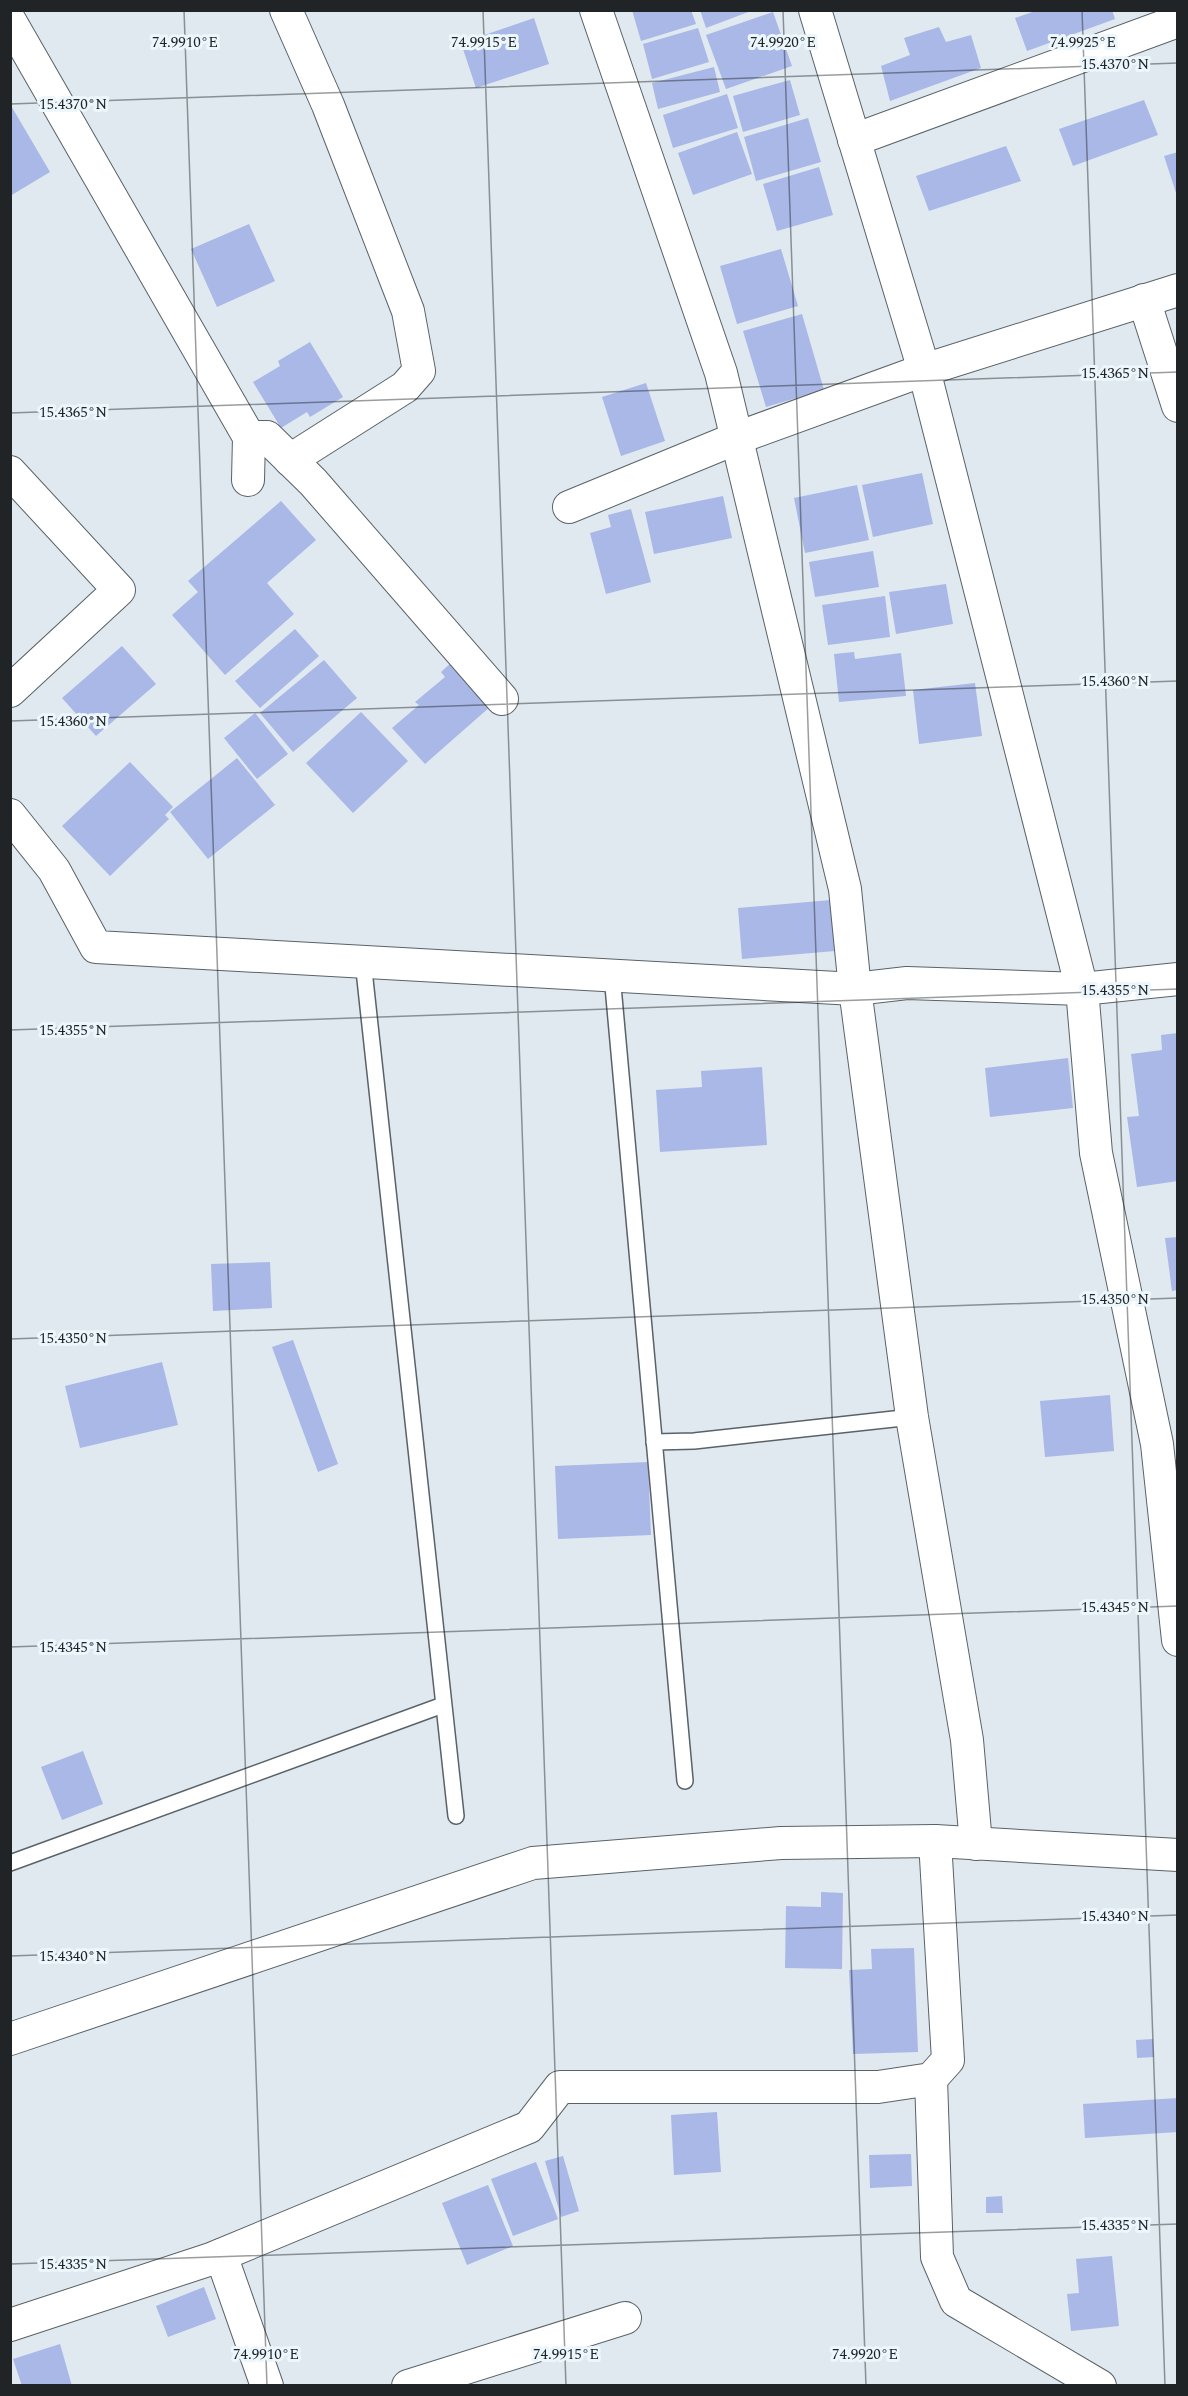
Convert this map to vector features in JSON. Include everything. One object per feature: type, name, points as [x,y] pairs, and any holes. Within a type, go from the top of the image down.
[{"type":"street","points":[[286,10],[328,105],[408,311],[419,371],[405,387],[290,460]]},
{"type":"street","points":[[596,10],[721,373],[845,889],[855,989],[912,1417],[967,1740],[976,1844]]},
{"type":"street","points":[[815,10],[924,370],[1082,989],[1096,1153],[1157,1444],[1178,1640]]},
{"type":"street","points":[[854,140],[1159,20]]},
{"type":"street","points":[[10,21],[249,437],[248,480]]},
{"type":"street","points":[[569,507],[737,438],[924,370],[1178,290]]},
{"type":"street","points":[[1144,300],[1178,406]]},
{"type":"street","points":[[249,437],[267,437],[313,482],[502,699]]},
{"type":"street","points":[[10,472],[119,590],[10,692]]},
{"type":"street","points":[[10,815],[54,870],[96,947],[855,989],[907,983],[1082,989],[1178,979]]},
{"type":"street","points":[[10,2325],[221,2255],[529,2127],[560,2087],[878,2087],[930,2079],[948,2060],[935,1841]]},
{"type":"street","points":[[10,2039],[533,1863],[781,1843],[935,1841],[1178,1855]]},
{"type":"street","points":[[930,2079],[937,2257],[956,2301],[1100,2385]]},
{"type":"street","points":[[221,2255],[267,2385]]},
{"type":"street","points":[[408,2385],[625,2318]]},
{"type":"lane","points":[[363,962],[456,1816]]},
{"type":"lane","points":[[612,975],[685,1781]]},
{"type":"lane","points":[[654,1442],[694,1441],[912,1417]]},
{"type":"lane","points":[[10,1863],[443,1705]]},
{"type":"building","points":[[632,10],[691,10],[696,24],[641,41]]},
{"type":"building","points":[[700,10],[751,10],[751,11],[706,28]]},
{"type":"building","points":[[1038,10],[1112,10],[1115,19],[1027,51],[1015,18]]},
{"type":"building","points":[[773,12],[792,66],[726,89],[706,35]]},
{"type":"building","points":[[534,18],[549,64],[476,88],[461,43]]},
{"type":"building","points":[[939,27],[946,42],[971,35],[981,68],[890,101],[881,66],[910,55],[904,38]]},
{"type":"building","points":[[698,28],[709,62],[652,79],[643,44]]},
{"type":"building","points":[[714,67],[720,92],[658,109],[652,83]]},
{"type":"building","points":[[790,80],[800,115],[743,132],[733,96]]},
{"type":"building","points":[[727,94],[738,128],[673,148],[663,115]]},
{"type":"building","points":[[1144,100],[1158,135],[1073,166],[1059,129]]},
{"type":"building","points":[[10,104],[50,172],[10,196]]},
{"type":"building","points":[[808,118],[821,162],[756,181],[744,137]]},
{"type":"building","points":[[737,132],[752,174],[693,195],[678,153]]},
{"type":"building","points":[[1006,146],[1021,181],[929,211],[916,176]]},
{"type":"building","points":[[1178,152],[1178,196],[1177,196],[1164,156]]},
{"type":"building","points":[[819,167],[833,215],[777,231],[763,184]]},
{"type":"building","points":[[249,224],[275,281],[217,307],[191,249]]},
{"type":"building","points":[[781,249],[798,306],[737,324],[720,266]]},
{"type":"building","points":[[802,314],[824,390],[766,407],[743,331]]},
{"type":"building","points":[[310,342],[343,397],[310,417],[307,412],[281,428],[253,382],[280,366],[278,361]]},
{"type":"building","points":[[646,383],[665,441],[621,456],[602,397]]},
{"type":"building","points":[[922,473],[933,524],[873,537],[862,485]]},
{"type":"building","points":[[857,485],[869,540],[805,553],[794,498]]},
{"type":"building","points":[[723,496],[732,538],[654,554],[645,512]]},
{"type":"building","points":[[281,501],[316,540],[267,583],[294,614],[225,675],[172,615],[198,592],[188,581]]},
{"type":"building","points":[[631,509],[651,582],[606,594],[590,533],[611,527],[608,515]]},
{"type":"building","points":[[873,551],[879,587],[815,597],[809,562]]},
{"type":"building","points":[[946,584],[953,624],[896,634],[889,592]]},
{"type":"building","points":[[885,596],[890,637],[828,645],[822,605]]},
{"type":"building","points":[[295,629],[319,656],[260,708],[235,681]]},
{"type":"building","points":[[122,646],[156,684],[96,736],[62,698]]},
{"type":"building","points":[[854,652],[855,659],[901,653],[906,696],[839,702],[834,654]]},
{"type":"building","points":[[324,660],[357,698],[293,752],[260,713]]},
{"type":"building","points":[[452,662],[491,706],[425,764],[392,728],[419,705],[415,702],[445,677],[441,672]]},
{"type":"building","points":[[975,683],[982,736],[919,744],[913,690]]},
{"type":"building","points":[[361,712],[408,761],[353,813],[306,763]]},
{"type":"building","points":[[255,713],[288,754],[257,779],[224,738]]},
{"type":"building","points":[[237,758],[275,805],[208,859],[170,812]]},
{"type":"building","points":[[130,762],[173,807],[165,815],[169,819],[110,876],[62,826]]},
{"type":"building","points":[[831,900],[835,951],[742,959],[738,908]]},
{"type":"building","points":[[1178,1033],[1178,1181],[1137,1187],[1127,1117],[1139,1116],[1131,1054],[1162,1050],[1161,1035]]},
{"type":"building","points":[[1068,1058],[1073,1108],[990,1117],[985,1068]]},
{"type":"building","points":[[762,1067],[767,1145],[660,1152],[656,1090],[702,1087],[701,1071]]},
{"type":"building","points":[[1178,1237],[1178,1290],[1172,1291],[1165,1238]]},
{"type":"building","points":[[270,1262],[272,1308],[213,1311],[211,1264]]},
{"type":"building","points":[[293,1340],[338,1464],[318,1472],[272,1347]]},
{"type":"building","points":[[162,1362],[178,1425],[80,1448],[65,1386]]},
{"type":"building","points":[[1110,1395],[1114,1451],[1045,1457],[1040,1401]]},
{"type":"building","points":[[648,1462],[651,1535],[558,1539],[555,1466]]},
{"type":"building","points":[[83,1751],[103,1804],[62,1820],[41,1767]]},
{"type":"building","points":[[821,1892],[843,1893],[842,1969],[785,1968],[786,1906],[821,1907]]},
{"type":"building","points":[[914,1948],[918,2052],[853,2054],[849,1970],[872,1969],[871,1949]]},
{"type":"building","points":[[1153,2039],[1154,2057],[1137,2058],[1136,2040]]},
{"type":"building","points":[[1178,2098],[1178,2132],[1085,2138],[1083,2104]]},
{"type":"building","points":[[717,2112],[721,2172],[674,2175],[671,2115]]},
{"type":"building","points":[[911,2154],[912,2186],[870,2188],[869,2155]]},
{"type":"building","points":[[563,2156],[579,2211],[561,2217],[545,2161]]},
{"type":"building","points":[[536,2162],[558,2219],[513,2236],[491,2179]]},
{"type":"building","points":[[488,2185],[513,2246],[467,2265],[442,2203]]},
{"type":"building","points":[[1002,2196],[1003,2213],[986,2213],[986,2197]]},
{"type":"building","points":[[1112,2256],[1119,2326],[1071,2331],[1067,2294],[1079,2293],[1076,2259]]},
{"type":"building","points":[[204,2287],[216,2319],[168,2337],[156,2306]]},
{"type":"building","points":[[60,2344],[72,2386],[22,2386],[13,2359]]}]
